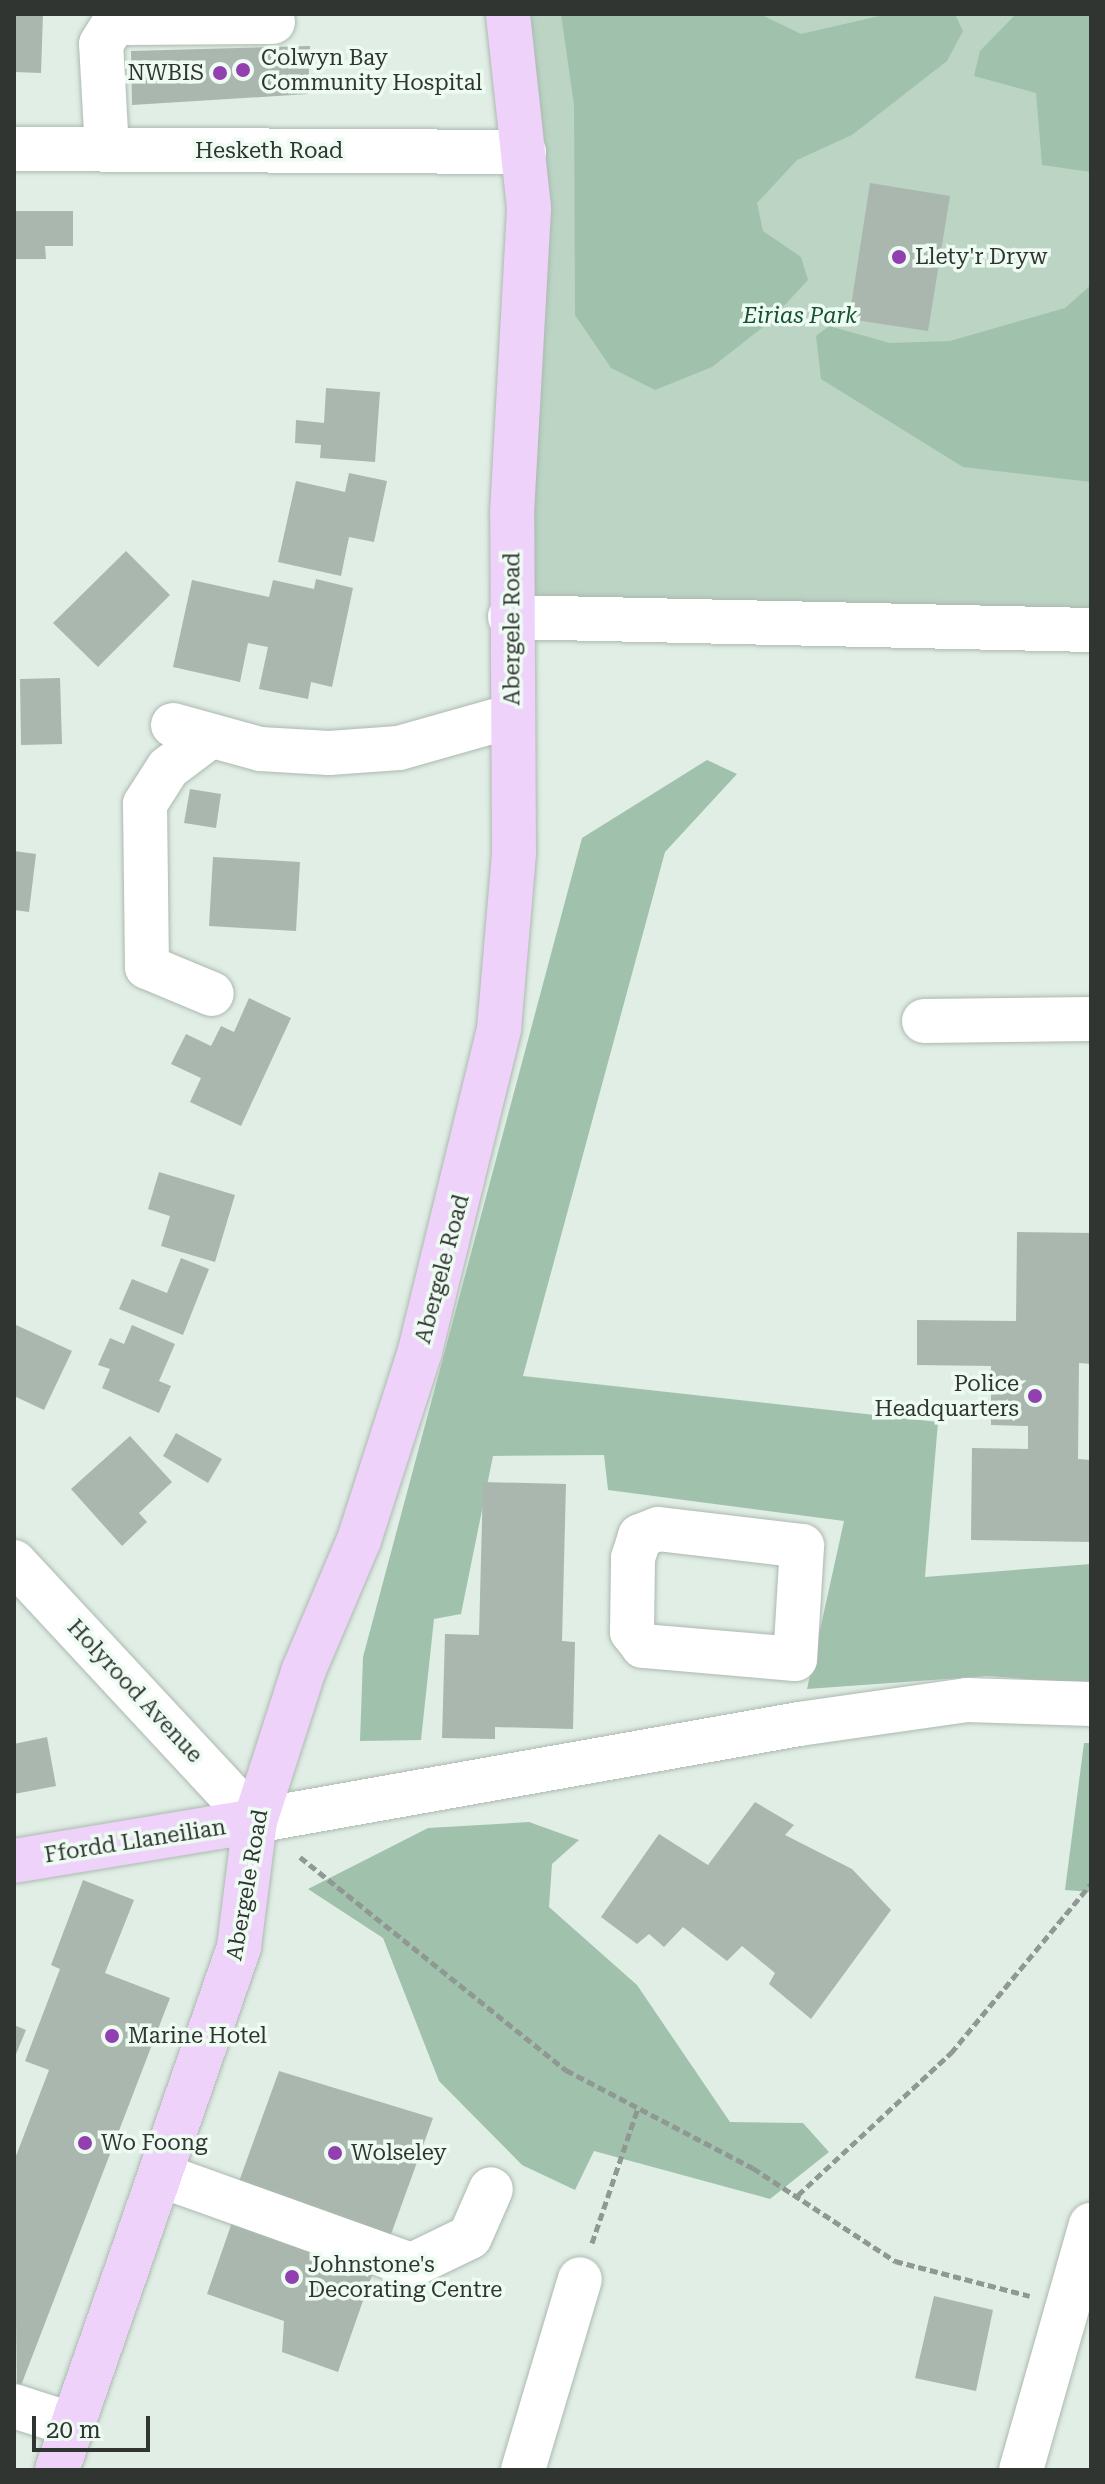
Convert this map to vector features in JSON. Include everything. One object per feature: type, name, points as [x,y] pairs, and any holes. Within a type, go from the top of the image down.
[{"type":"main road","name":"Abergele Road","points":[[57,2470],[239,1947],[255,1821],[303,1672],[359,1540],[468,1175],[499,1029],[514,853],[510,617],[529,208],[508,14]]},
{"type":"main road","name":"Ffordd Llaneilian","points":[[14,1861],[255,1821]]},
{"type":"street","points":[[107,150],[101,44],[114,23],[273,22]]},
{"type":"street","name":"Hesketh Road","points":[[14,149],[524,152]]},
{"type":"street","points":[[510,617],[1091,630]]},
{"type":"street","points":[[212,994],[147,967],[145,804],[191,732],[329,753],[399,748],[512,716]]},
{"type":"street","points":[[924,1021],[1091,1019]]},
{"type":"street","name":"Holyrood Avenue","points":[[14,1562],[255,1821]]},
{"type":"street","points":[[795,1657],[799,1724]]},
{"type":"street","points":[[255,1821],[799,1724],[967,1700],[1091,1704]]},
{"type":"street","points":[[160,2175],[412,2265],[470,2237],[491,2189]]},
{"type":"street","points":[[1021,2470],[1091,2225]]},
{"type":"street","points":[[523,2470],[580,2279]]},
{"type":"street","points":[[14,2406],[73,2425]]},
{"type":"path","points":[[255,1821],[566,2070],[798,2195],[895,2261],[1066,2306]]},
{"type":"path","points":[[798,2195],[951,2053],[1091,1884]]},
{"type":"path","points":[[580,2279],[638,2108]]},
{"type":"green space","name":"Eirias Park","points":[[507,14],[1091,14],[1091,631],[510,617]]},
{"type":"green space","points":[[561,14],[760,14],[801,34],[888,14],[955,14],[963,31],[947,61],[852,135],[797,160],[757,203],[763,231],[801,257],[808,280],[768,323],[712,367],[655,390],[611,368],[575,315],[574,105]]},
{"type":"green space","points":[[1016,14],[1091,14],[1091,172],[1042,165],[1036,93],[974,76],[980,51]]},
{"type":"green space","points":[[1091,285],[1091,482],[963,467],[821,379],[816,336],[829,326],[890,343],[950,341],[1065,308]]},
{"type":"green space","points":[[707,760],[737,774],[665,852],[523,1376],[938,1422],[925,1577],[1091,1564],[1091,1684],[988,1676],[807,1689],[844,1521],[608,1490],[604,1455],[493,1456],[461,1614],[434,1619],[421,1740],[360,1741],[363,1657],[582,838]]},
{"type":"green space","points":[[1084,1743],[1091,1743],[1091,1892],[1065,1890]]},
{"type":"green space","points":[[529,1822],[579,1840],[552,1864],[549,1907],[637,1985],[730,2122],[803,2123],[829,2152],[770,2199],[594,2151],[575,2190],[522,2165],[439,2081],[383,1938],[308,1889],[428,1828]]},
{"type":"building","points":[[14,14],[43,14],[41,73],[14,72]]},
{"type":"building","name":"NWBIS","points":[[310,46],[308,94],[132,105],[131,51]]},
{"type":"building","name":"Llety'r Dryw","points":[[870,183],[950,196],[928,331],[849,319]]},
{"type":"building","points":[[14,211],[73,211],[73,246],[45,246],[46,259],[14,259]]},
{"type":"building","points":[[326,388],[380,392],[375,462],[320,458],[321,445],[295,443],[296,420],[324,423]]},
{"type":"building","points":[[349,473],[387,481],[374,542],[349,537],[341,576],[278,562],[296,481],[345,492]]},
{"type":"building","points":[[126,551],[170,595],[98,667],[53,623]]},
{"type":"building","points":[[316,579],[353,588],[332,687],[311,682],[308,699],[259,689],[268,647],[248,643],[240,682],[173,667],[192,580],[269,597],[273,580],[314,589]]},
{"type":"building","points":[[60,678],[62,744],[21,745],[20,679]]},
{"type":"building","points":[[190,789],[221,794],[216,828],[184,823]]},
{"type":"building","points":[[14,851],[36,854],[29,912],[14,910]]},
{"type":"building","points":[[213,857],[300,862],[296,931],[209,926]]},
{"type":"building","points":[[249,998],[291,1018],[241,1126],[190,1102],[201,1078],[171,1064],[186,1034],[211,1046],[221,1026],[234,1032]]},
{"type":"building","points":[[159,1172],[235,1195],[215,1262],[161,1246],[170,1216],[148,1209]]},
{"type":"building","name":"Police Headquarters","points":[[1017,1232],[1091,1233],[1091,1364],[1079,1363],[1078,1459],[1091,1460],[1091,1542],[971,1540],[972,1448],[1028,1449],[1028,1426],[991,1425],[991,1366],[917,1365],[917,1320],[1016,1321]]},
{"type":"building","points":[[181,1258],[209,1269],[183,1335],[119,1309],[132,1279],[167,1293]]},
{"type":"building","points":[[14,1324],[72,1351],[44,1410],[14,1396]]},
{"type":"building","points":[[132,1325],[175,1344],[159,1381],[171,1386],[159,1413],[102,1388],[110,1369],[98,1365],[110,1338],[124,1344]]},
{"type":"building","points":[[176,1433],[222,1459],[208,1483],[163,1456]]},
{"type":"building","points":[[130,1436],[172,1482],[139,1513],[147,1522],[122,1546],[71,1489]]},
{"type":"building","points":[[483,1482],[566,1484],[562,1641],[575,1642],[573,1729],[495,1727],[495,1739],[442,1738],[445,1634],[479,1635]]},
{"type":"building","points":[[47,1737],[56,1786],[14,1794],[14,1744]]},
{"type":"building","points":[[755,1802],[794,1825],[785,1835],[852,1869],[891,1910],[811,2019],[769,1984],[775,1973],[742,1946],[727,1961],[683,1927],[664,1947],[649,1934],[637,1944],[601,1917],[659,1834],[708,1865]]},
{"type":"building","points":[[83,1880],[134,1900],[105,1973],[170,1998],[17,2396],[14,2161],[49,2070],[25,2061],[60,1969],[51,1965]]},
{"type":"building","points":[[14,2025],[26,2030],[14,2059]]},
{"type":"building","name":"Wolseley","points":[[279,2071],[433,2118],[390,2237],[237,2187]]},
{"type":"building","name":"Johnstone's Decorating Centre","points":[[236,2211],[377,2261],[338,2372],[282,2352],[284,2321],[207,2294]]},
{"type":"building","points":[[934,2296],[993,2310],[976,2391],[915,2378]]},
{"type":"place","name":"Colwyn Bay Community Hospital","points":[[243,70]]},
{"type":"place","name":"NWBIS","points":[[220,73]]},
{"type":"place","name":"Llety'r Dryw","points":[[899,257]]},
{"type":"place","name":"Police Headquarters","points":[[1035,1396]]},
{"type":"place","name":"Marine Hotel","points":[[112,2036]]},
{"type":"place","name":"Wo Foong","points":[[85,2143]]},
{"type":"place","name":"Wolseley","points":[[335,2153]]},
{"type":"place","name":"Johnstone's Decorating Centre","points":[[292,2277]]}]
